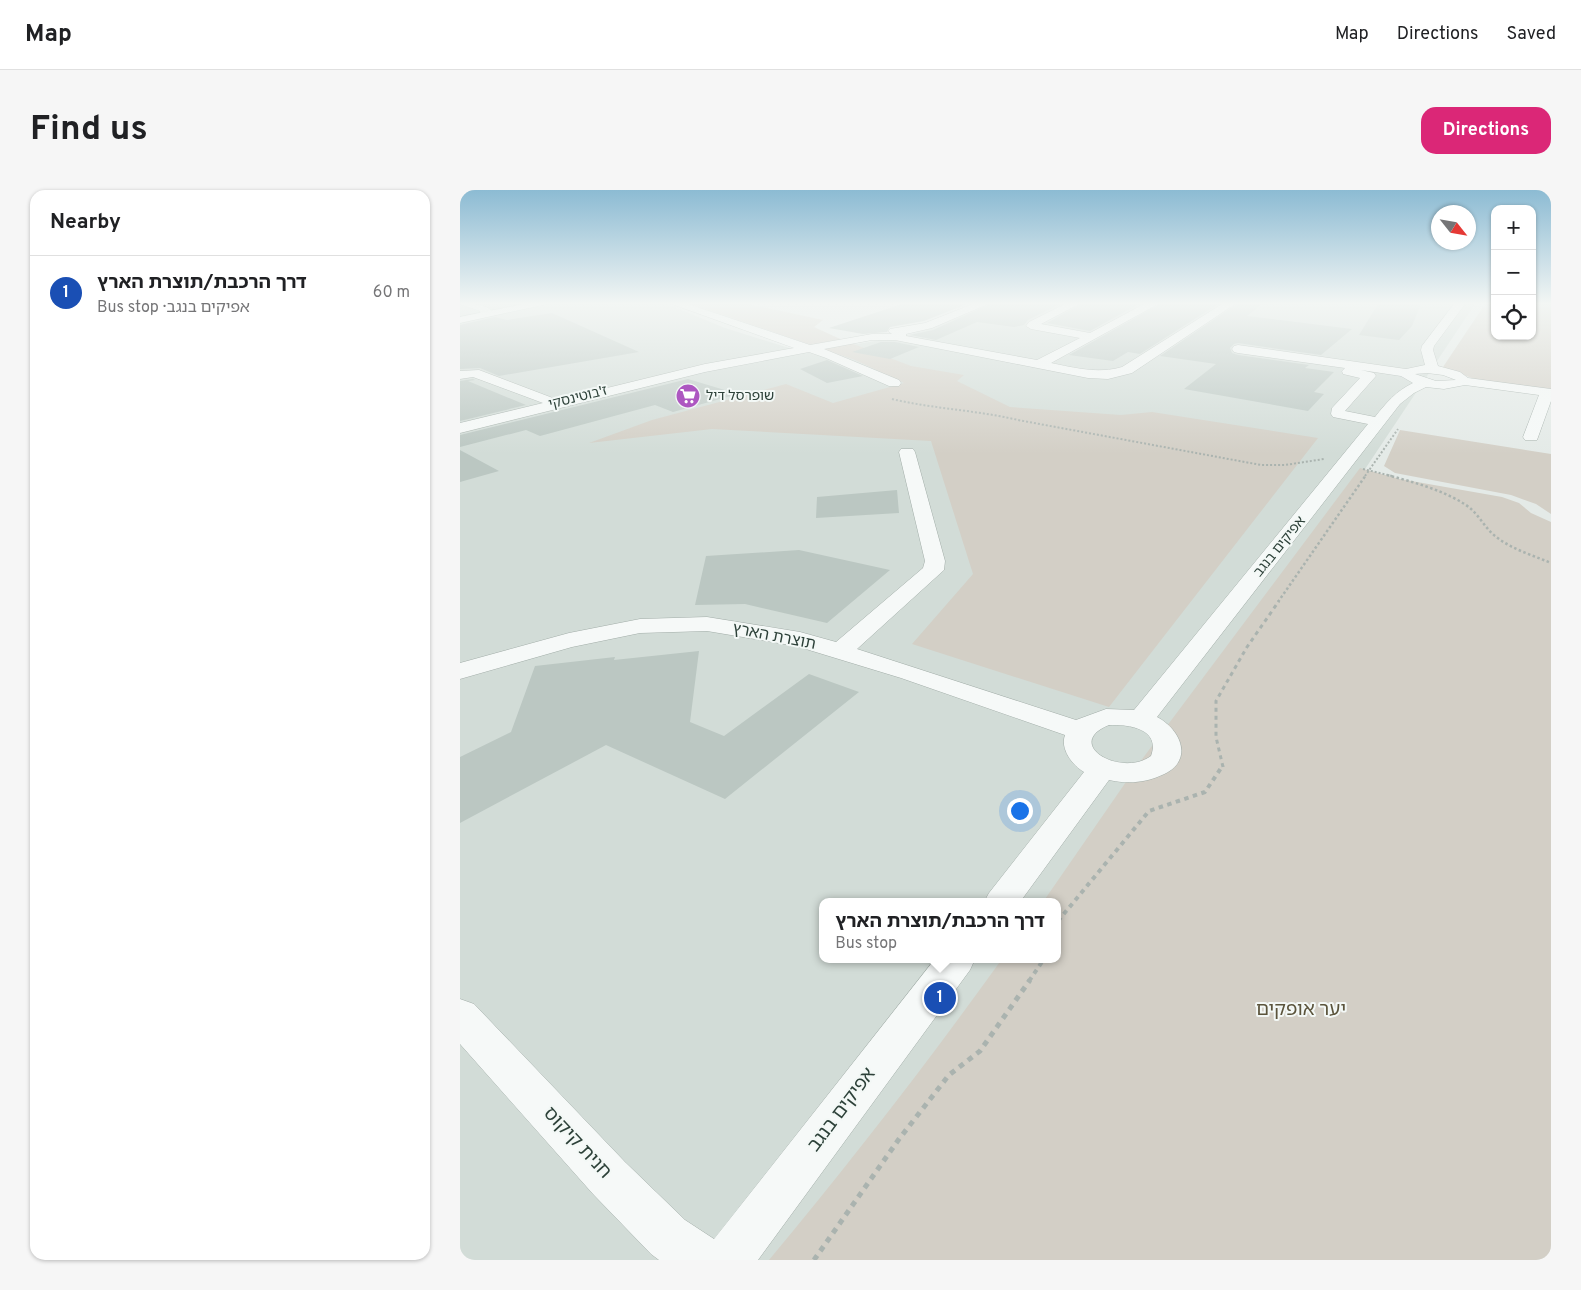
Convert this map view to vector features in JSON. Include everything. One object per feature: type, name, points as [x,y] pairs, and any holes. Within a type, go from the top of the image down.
[{"type":"street","name":"ז'בוטינסקי","points":[[460,428],[704,368],[783,354]]},
{"type":"street","points":[[827,354],[894,383]]},
{"type":"street","points":[[988,354],[1088,374],[1108,375],[1127,370],[1152,354]]},
{"type":"street","points":[[1038,365],[1059,354]]},
{"type":"street","points":[[1273,354],[1408,373],[1415,370],[1447,385],[1464,381],[1549,393],[1531,437]]},
{"type":"street","points":[[1427,354],[1429,376]]},
{"type":"street","points":[[1348,371],[1369,376],[1337,411],[1338,414],[1379,422]]},
{"type":"street","points":[[460,375],[474,373],[557,404]]},
{"type":"street","name":"אפיקים בנגב","points":[[1142,720],[1395,401],[1429,376]]},
{"type":"street","points":[[840,651],[932,570],[935,561],[907,452]]},
{"type":"street","name":"תוצרת הארץ","points":[[460,671],[484,662],[569,640],[640,626],[707,624],[800,639],[910,673],[1081,731]]},
{"type":"street","points":[[1106,718],[1142,720],[1154,726],[1164,735],[1168,744],[1168,754],[1161,763],[1150,770],[1135,773],[1118,773],[1102,769],[1090,763],[1082,756],[1077,747],[1077,739],[1087,725],[1106,718]]},
{"type":"street","points":[[1004,898],[1102,769]]},
{"type":"street","name":"אפיקים בנגב","points":[[728,1260],[954,963]]},
{"type":"street","name":"חנית קיקוס","points":[[460,1016],[609,1178],[668,1236],[702,1260]]},
{"type":"path","points":[[892,399],[918,405],[990,413],[1018,420],[1261,465],[1286,465],[1326,458],[1422,485],[1461,502],[1474,511],[1494,536],[1551,563]]},
{"type":"path","points":[[1061,917],[1149,811],[1205,792],[1223,767],[1216,737],[1216,701],[1247,647],[1402,423]]},
{"type":"path","points":[[814,1260],[899,1139],[949,1075],[980,1051],[1041,963]]},
{"type":"shaded area","points":[[460,354],[1442,354],[1061,925],[1061,898],[819,898],[819,963],[1035,963],[837,1260],[460,1260]]},
{"type":"green space","points":[[837,354],[880,354],[911,366],[964,375],[957,381],[1010,407],[1121,415],[1152,412],[1318,438],[1109,707],[912,644],[973,574],[931,441],[712,429],[589,443],[652,420],[786,384],[833,403],[904,383],[855,360]]},
{"type":"green space","points":[[1452,354],[1551,354],[1551,389],[1477,380],[1443,367]]},
{"type":"green space","points":[[1400,430],[1551,454],[1551,514],[1536,504],[1511,495],[1395,473],[1384,466]]},
{"type":"green space","name":"יער אופקים","points":[[1360,468],[1400,479],[1502,497],[1519,503],[1531,513],[1551,522],[1551,1260],[769,1260],[888,1112],[999,963],[1061,963],[1061,898],[1046,898],[1137,766]]},
{"type":"building","points":[[460,354],[628,354],[499,376],[480,368],[460,369]]},
{"type":"building","points":[[862,354],[902,354],[890,359]]},
{"type":"building","points":[[1071,354],[1125,354],[1113,361],[1069,355]]},
{"type":"building","points":[[1163,354],[1235,354],[1309,365],[1305,368],[1334,372],[1314,392],[1324,394],[1308,411],[1184,389],[1216,364],[1160,356]]},
{"type":"building","points":[[827,360],[863,376],[827,383],[800,369]]},
{"type":"building","points":[[688,379],[738,394],[673,412],[655,405],[540,436],[526,430],[460,447],[460,435]]},
{"type":"building","points":[[475,380],[468,381],[526,405],[460,421],[460,381]]},
{"type":"building","points":[[460,450],[499,471],[460,482]]},
{"type":"building","points":[[897,490],[899,513],[816,518],[817,497]]},
{"type":"building","points":[[799,550],[890,570],[827,623],[745,604],[695,605],[706,556]]},
{"type":"building","points":[[699,651],[690,722],[724,736],[809,674],[859,692],[725,799],[606,745],[460,823],[460,757],[511,732],[535,666],[615,657],[614,660]]},
{"type":"place","name":"שופרסל דיל","points":[[688,396]]},
{"type":"place","name":"דרך הרכבת/תוצרת הארץ","points":[[940,998]]}]
